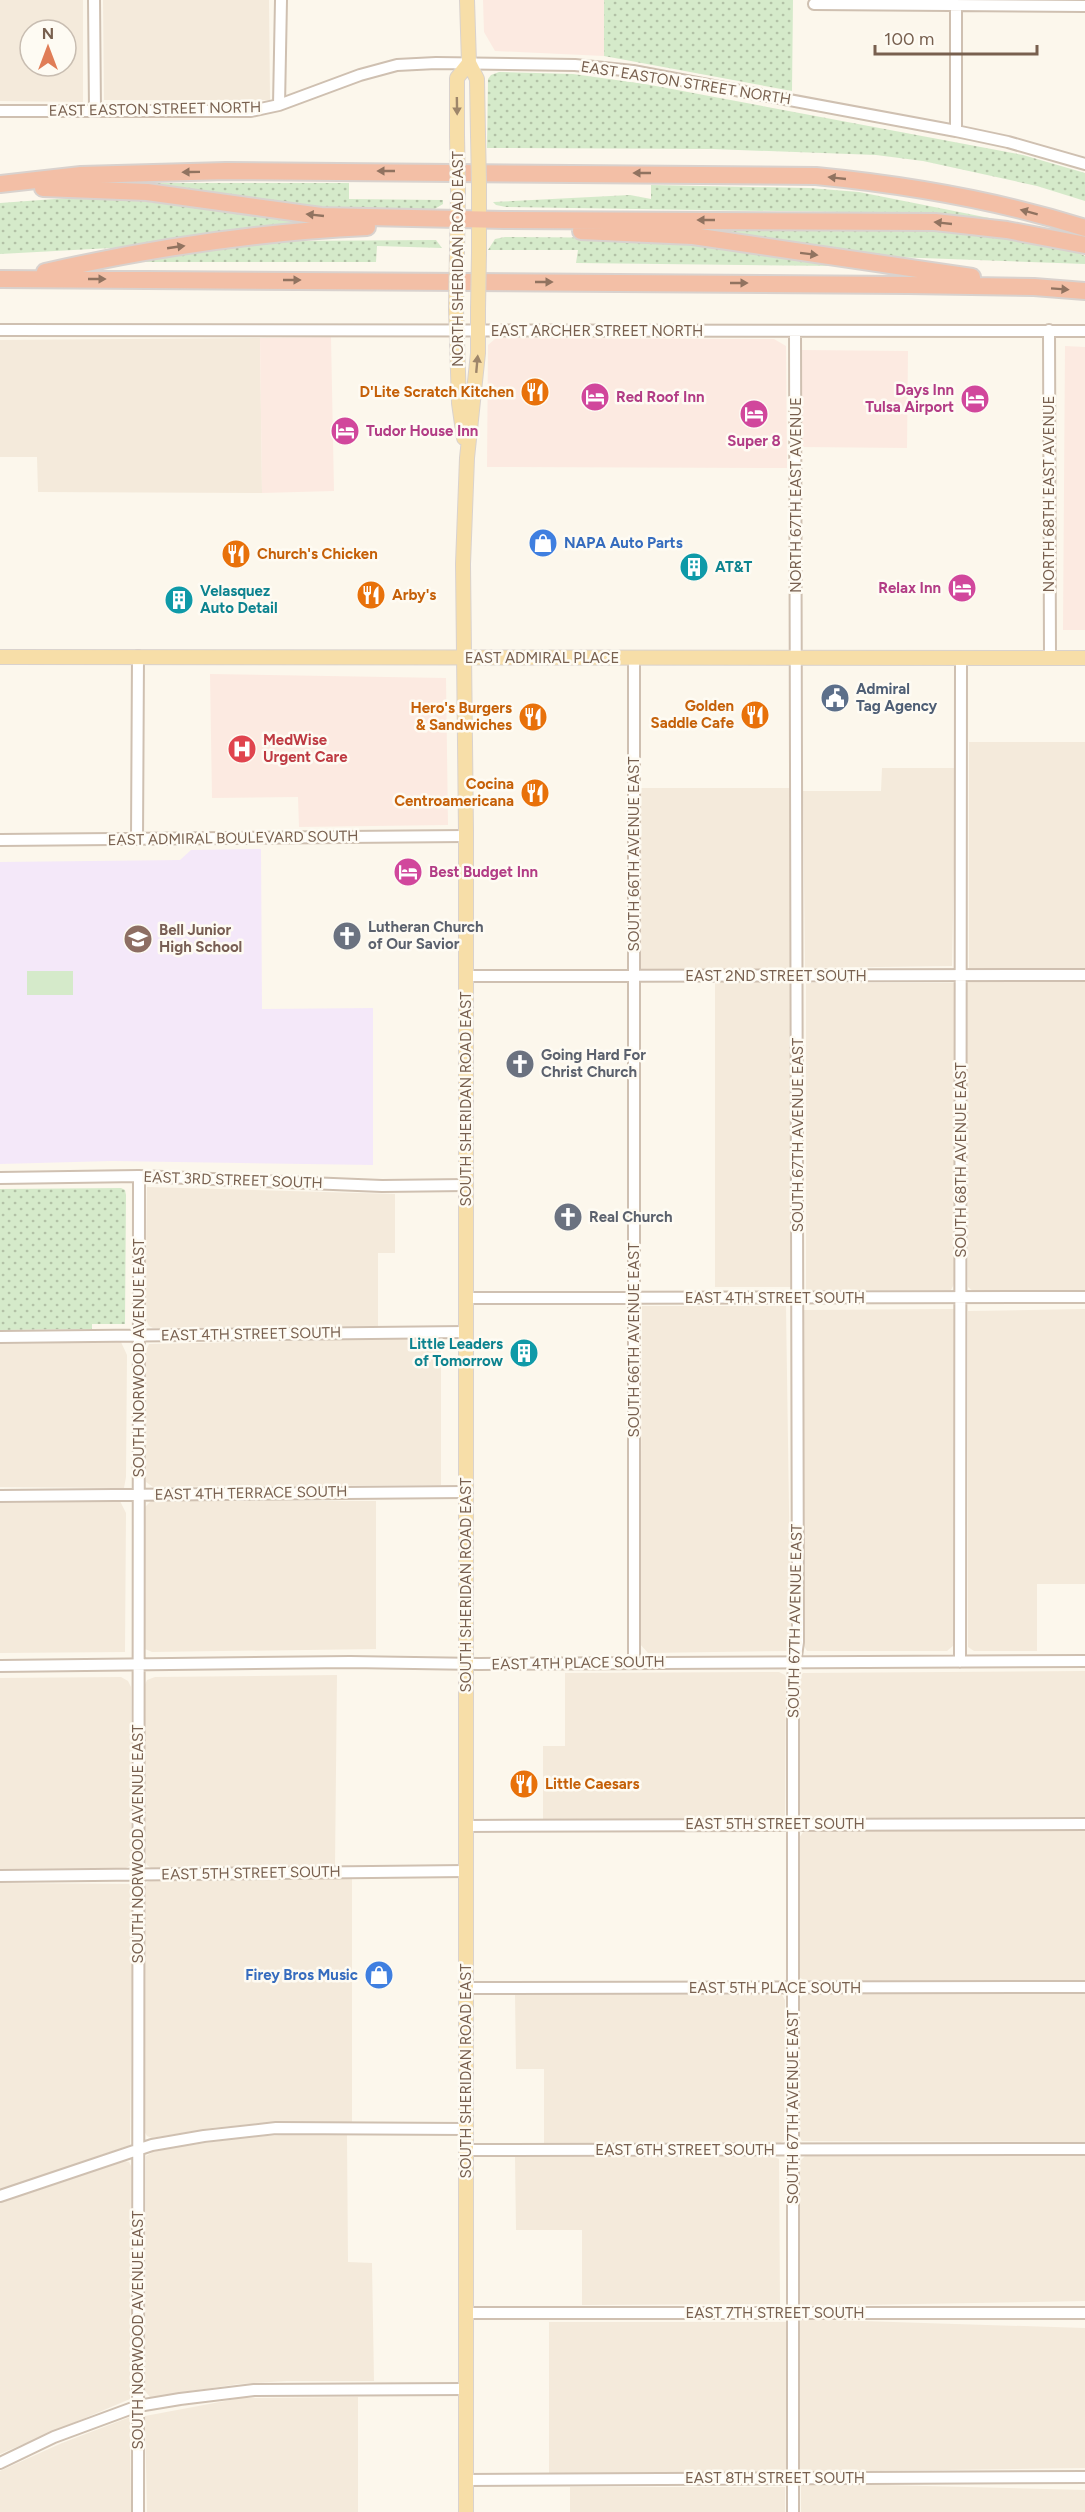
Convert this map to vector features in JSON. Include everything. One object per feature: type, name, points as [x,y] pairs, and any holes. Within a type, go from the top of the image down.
[{"type":"highway","points":[[0,186],[81,175],[194,172],[444,171],[816,176],[874,182],[960,196],[1085,228]]},
{"type":"highway","points":[[0,186],[116,189],[321,216],[693,236],[1034,287]]},
{"type":"highway","points":[[479,224],[935,222],[1007,230],[1085,245]]},
{"type":"highway","points":[[18,278],[118,255],[281,233],[458,223]]},
{"type":"highway","points":[[0,279],[1034,287],[1085,291]]},
{"type":"main road","name":"NORTH SHERIDAN ROAD EAST","points":[[464,658],[463,564],[467,458],[477,365],[479,253],[477,79],[469,63],[467,0]]},
{"type":"main road","name":"NORTH SHERIDAN ROAD EAST","points":[[467,458],[459,403],[456,331],[457,78],[469,63]]},
{"type":"main road","name":"EAST ADMIRAL PLACE","points":[[0,657],[1085,658]]},
{"type":"main road","name":"SOUTH SHERIDAN ROAD EAST","points":[[464,658],[466,836],[465,2512]]},
{"type":"street","points":[[94,0],[95,111]]},
{"type":"street","points":[[279,105],[281,0]]},
{"type":"street","points":[[814,4],[873,2],[1085,6]]},
{"type":"street","points":[[956,5],[956,131]]},
{"type":"street","name":"EAST EASTON STREET NORTH","points":[[0,111],[251,111],[279,105],[387,67],[413,63],[575,65],[633,71],[956,131],[1008,142],[1085,164]]},
{"type":"street","name":"EAST ARCHER STREET NORTH","points":[[0,330],[1085,331]]},
{"type":"street","name":"NORTH 68TH EAST AVENUE","points":[[1049,330],[1050,658]]},
{"type":"street","name":"NORTH 67TH EAST AVENUE","points":[[795,331],[796,658]]},
{"type":"street","points":[[137,839],[138,656]]},
{"type":"street","name":"SOUTH 66TH AVENUE EAST","points":[[634,657],[634,1662]]},
{"type":"street","name":"SOUTH 67TH AVENUE EAST","points":[[793,2512],[793,1678],[798,1642],[796,658]]},
{"type":"street","name":"SOUTH 68TH AVENUE EAST","points":[[960,1662],[961,658]]},
{"type":"street","name":"EAST ADMIRAL BOULEVARD SOUTH","points":[[0,840],[466,836]]},
{"type":"street","name":"EAST 2ND STREET SOUTH","points":[[466,976],[1085,975]]},
{"type":"street","name":"EAST 3RD STREET SOUTH","points":[[0,1178],[139,1176],[382,1186],[466,1185]]},
{"type":"street","name":"SOUTH NORWOOD AVENUE EAST","points":[[138,2512],[139,1176]]},
{"type":"street","name":"EAST 4TH STREET SOUTH","points":[[466,1298],[1085,1297]]},
{"type":"street","name":"EAST 4TH STREET SOUTH","points":[[0,1337],[465,1332]]},
{"type":"street","name":"EAST 4TH TERRACE SOUTH","points":[[0,1496],[465,1492]]},
{"type":"street","name":"EAST 4TH PLACE SOUTH","points":[[0,1666],[1085,1660]]},
{"type":"street","name":"EAST 5TH STREET SOUTH","points":[[466,1826],[1085,1824]]},
{"type":"street","name":"EAST 5TH STREET SOUTH","points":[[0,1876],[466,1871]]},
{"type":"street","name":"EAST 5TH PLACE SOUTH","points":[[466,1988],[1085,1987]]},
{"type":"street","points":[[0,2196],[169,2141],[276,2128],[466,2129]]},
{"type":"street","name":"EAST 6TH STREET SOUTH","points":[[466,2150],[1085,2149]]},
{"type":"street","name":"EAST 7TH STREET SOUTH","points":[[465,2313],[1085,2313]]},
{"type":"street","points":[[0,2463],[54,2437],[138,2406],[254,2390],[465,2389]]},
{"type":"street","name":"EAST 8TH STREET SOUTH","points":[[465,2480],[1085,2477]]},
{"type":"shaded area","points":[[0,0],[83,0],[83,102],[0,101]]},
{"type":"shaded area","points":[[103,0],[269,0],[270,100],[104,100]]},
{"type":"shaded area","points":[[483,0],[604,0],[604,56],[495,51],[484,32]]},
{"type":"shaded area","points":[[331,337],[334,491],[262,493],[260,338]]},
{"type":"shaded area","points":[[260,338],[262,493],[38,492],[37,457],[0,457],[0,340]]},
{"type":"shaded area","points":[[496,338],[774,339],[786,346],[787,468],[487,467],[488,345]]},
{"type":"shaded area","points":[[1065,346],[1085,347],[1085,630],[1063,630]]},
{"type":"shaded area","points":[[802,350],[908,351],[907,448],[801,447]]},
{"type":"shaded area","points":[[210,674],[446,678],[448,825],[299,827],[298,797],[212,798]]},
{"type":"shaded area","points":[[969,742],[1085,742],[1085,970],[969,970]]},
{"type":"shaded area","points":[[882,768],[956,768],[952,966],[805,968],[803,791],[881,791]]},
{"type":"shaded area","points":[[641,788],[791,788],[791,970],[641,970]]},
{"type":"shaded area","points":[[261,849],[262,1009],[373,1008],[373,1165],[112,1161],[0,1164],[0,862],[180,860],[191,850]]},
{"type":"shaded area","points":[[966,981],[1085,981],[1085,1291],[974,1292],[968,1287]]},
{"type":"shaded area","points":[[715,982],[790,982],[790,1287],[715,1287]]},
{"type":"shaded area","points":[[806,983],[954,983],[954,1284],[951,1290],[806,1290]]},
{"type":"shaded area","points":[[147,1187],[395,1194],[395,1253],[378,1253],[378,1326],[153,1328],[149,1326],[145,1317]]},
{"type":"shaded area","points":[[642,1306],[786,1306],[791,1645],[787,1651],[648,1653],[640,1644]]},
{"type":"shaded area","points":[[954,1309],[954,1645],[947,1651],[807,1651],[804,1646],[803,1310]]},
{"type":"shaded area","points":[[1085,1309],[1085,1584],[1037,1584],[1037,1651],[974,1651],[968,1647],[968,1311]]},
{"type":"shaded area","points":[[441,1338],[441,1485],[153,1487],[146,1482],[145,1353],[149,1344]]},
{"type":"shaded area","points":[[121,1342],[127,1355],[124,1488],[0,1487],[0,1344]]},
{"type":"shaded area","points":[[152,1500],[376,1501],[376,1649],[152,1652],[145,1649],[144,1508]]},
{"type":"shaded area","points":[[120,1501],[126,1513],[125,1652],[0,1653],[0,1503]]},
{"type":"shaded area","points":[[1085,1671],[1085,1818],[806,1818],[799,1813],[799,1678],[803,1673]]},
{"type":"shaded area","points":[[779,1672],[786,1678],[785,1816],[779,1818],[543,1820],[543,1746],[565,1746],[565,1673]]},
{"type":"shaded area","points":[[337,1675],[335,1866],[151,1868],[147,1865],[145,1860],[144,1687],[147,1680],[155,1677]]},
{"type":"shaded area","points":[[121,1677],[128,1681],[131,1687],[131,1865],[126,1868],[0,1869],[0,1678]]},
{"type":"shaded area","points":[[1085,1830],[1085,1980],[805,1981],[799,1977],[799,1838],[804,1831]]},
{"type":"shaded area","points":[[352,1878],[352,2122],[263,2123],[211,2128],[152,2138],[147,2136],[144,2131],[144,1889],[147,1882],[153,1880]]},
{"type":"shaded area","points":[[0,1883],[133,1884],[130,2145],[0,2190]]},
{"type":"shaded area","points":[[515,1994],[782,1995],[785,2000],[784,2141],[780,2143],[544,2143],[544,2069],[516,2069]]},
{"type":"shaded area","points":[[804,1994],[1085,1994],[1085,2142],[802,2141],[799,2136],[799,2000]]},
{"type":"shaded area","points":[[347,2135],[348,2262],[372,2263],[374,2381],[287,2381],[239,2384],[150,2397],[145,2391],[146,2156],[153,2152],[176,2147],[249,2137]]},
{"type":"shaded area","points":[[805,2156],[1085,2156],[1085,2301],[800,2306],[799,2162]]},
{"type":"shaded area","points":[[515,2157],[774,2157],[779,2159],[780,2304],[582,2305],[582,2230],[516,2230]]},
{"type":"shaded area","points":[[125,2161],[131,2166],[130,2399],[0,2454],[0,2203]]},
{"type":"shaded area","points":[[799,2319],[1085,2328],[1085,2468],[799,2472]]},
{"type":"shaded area","points":[[549,2322],[788,2322],[788,2473],[549,2473]]},
{"type":"shaded area","points":[[358,2397],[358,2512],[147,2512],[145,2416],[241,2398]]},
{"type":"shaded area","points":[[130,2417],[131,2512],[0,2512],[0,2471],[62,2443]]},
{"type":"shaded area","points":[[801,2483],[1085,2490],[1085,2512],[801,2512]]},
{"type":"shaded area","points":[[570,2487],[785,2487],[785,2512],[570,2512]]},
{"type":"green space","points":[[604,0],[793,0],[792,91],[604,56]]},
{"type":"green space","points":[[499,72],[573,74],[645,84],[1023,155],[1085,173],[1085,201],[1037,186],[923,161],[876,155],[713,149],[487,148],[488,79]]},
{"type":"green space","points":[[151,183],[349,183],[349,199],[443,200],[443,204],[433,210],[307,208],[149,187]]},
{"type":"green space","points":[[651,185],[809,188],[859,192],[1039,228],[1038,230],[903,213],[506,207],[493,202],[630,195],[651,199]]},
{"type":"green space","points":[[96,196],[309,220],[304,225],[129,247],[0,254],[0,203]]},
{"type":"green space","points":[[850,225],[988,233],[1068,248],[1085,256],[1085,264],[866,256],[695,229]]},
{"type":"green space","points":[[505,237],[647,238],[837,262],[837,266],[576,263],[578,250],[488,250],[495,239]]},
{"type":"green space","points":[[436,240],[442,248],[377,246],[376,262],[146,262],[145,257],[287,241]]},
{"type":"green space","points":[[27,971],[73,971],[73,995],[27,995]]},
{"type":"green space","points":[[121,1188],[125,1190],[126,1195],[125,1324],[92,1324],[92,1329],[0,1330],[0,1189]]},
{"type":"place","name":"D'Lite Scratch Kitchen","points":[[535,392]]},
{"type":"place","name":"Red Roof Inn","points":[[595,397]]},
{"type":"place","name":"Days Inn Tulsa Airport","points":[[975,399]]},
{"type":"place","name":"Super 8","points":[[754,414]]},
{"type":"place","name":"Tudor House Inn","points":[[345,431]]},
{"type":"place","name":"NAPA Auto Parts","points":[[543,543]]},
{"type":"place","name":"Church's Chicken","points":[[236,554]]},
{"type":"place","name":"AT&T","points":[[694,567]]},
{"type":"place","name":"Relax Inn","points":[[962,588]]},
{"type":"place","name":"Arby's","points":[[371,595]]},
{"type":"place","name":"Velasquez Auto Detail","points":[[179,600]]},
{"type":"place","name":"Admiral Tag Agency","points":[[835,698]]},
{"type":"place","name":"Golden Saddle Cafe","points":[[755,715]]},
{"type":"place","name":"Hero's Burgers & Sandwiches","points":[[533,717]]},
{"type":"place","name":"MedWise Urgent Care","points":[[242,749]]},
{"type":"place","name":"Cocina Centroamericana","points":[[535,793]]},
{"type":"place","name":"Best Budget Inn","points":[[408,872]]},
{"type":"place","name":"Lutheran Church of Our Savior","points":[[347,936]]},
{"type":"place","name":"Bell Junior High School","points":[[138,939]]},
{"type":"place","name":"Going Hard For Christ Church","points":[[520,1064]]},
{"type":"place","name":"Real Church","points":[[568,1217]]},
{"type":"place","name":"Little Leaders of Tomorrow","points":[[524,1353]]},
{"type":"place","name":"Little Caesars","points":[[524,1784]]},
{"type":"place","name":"Firey Bros Music","points":[[379,1975]]}]
